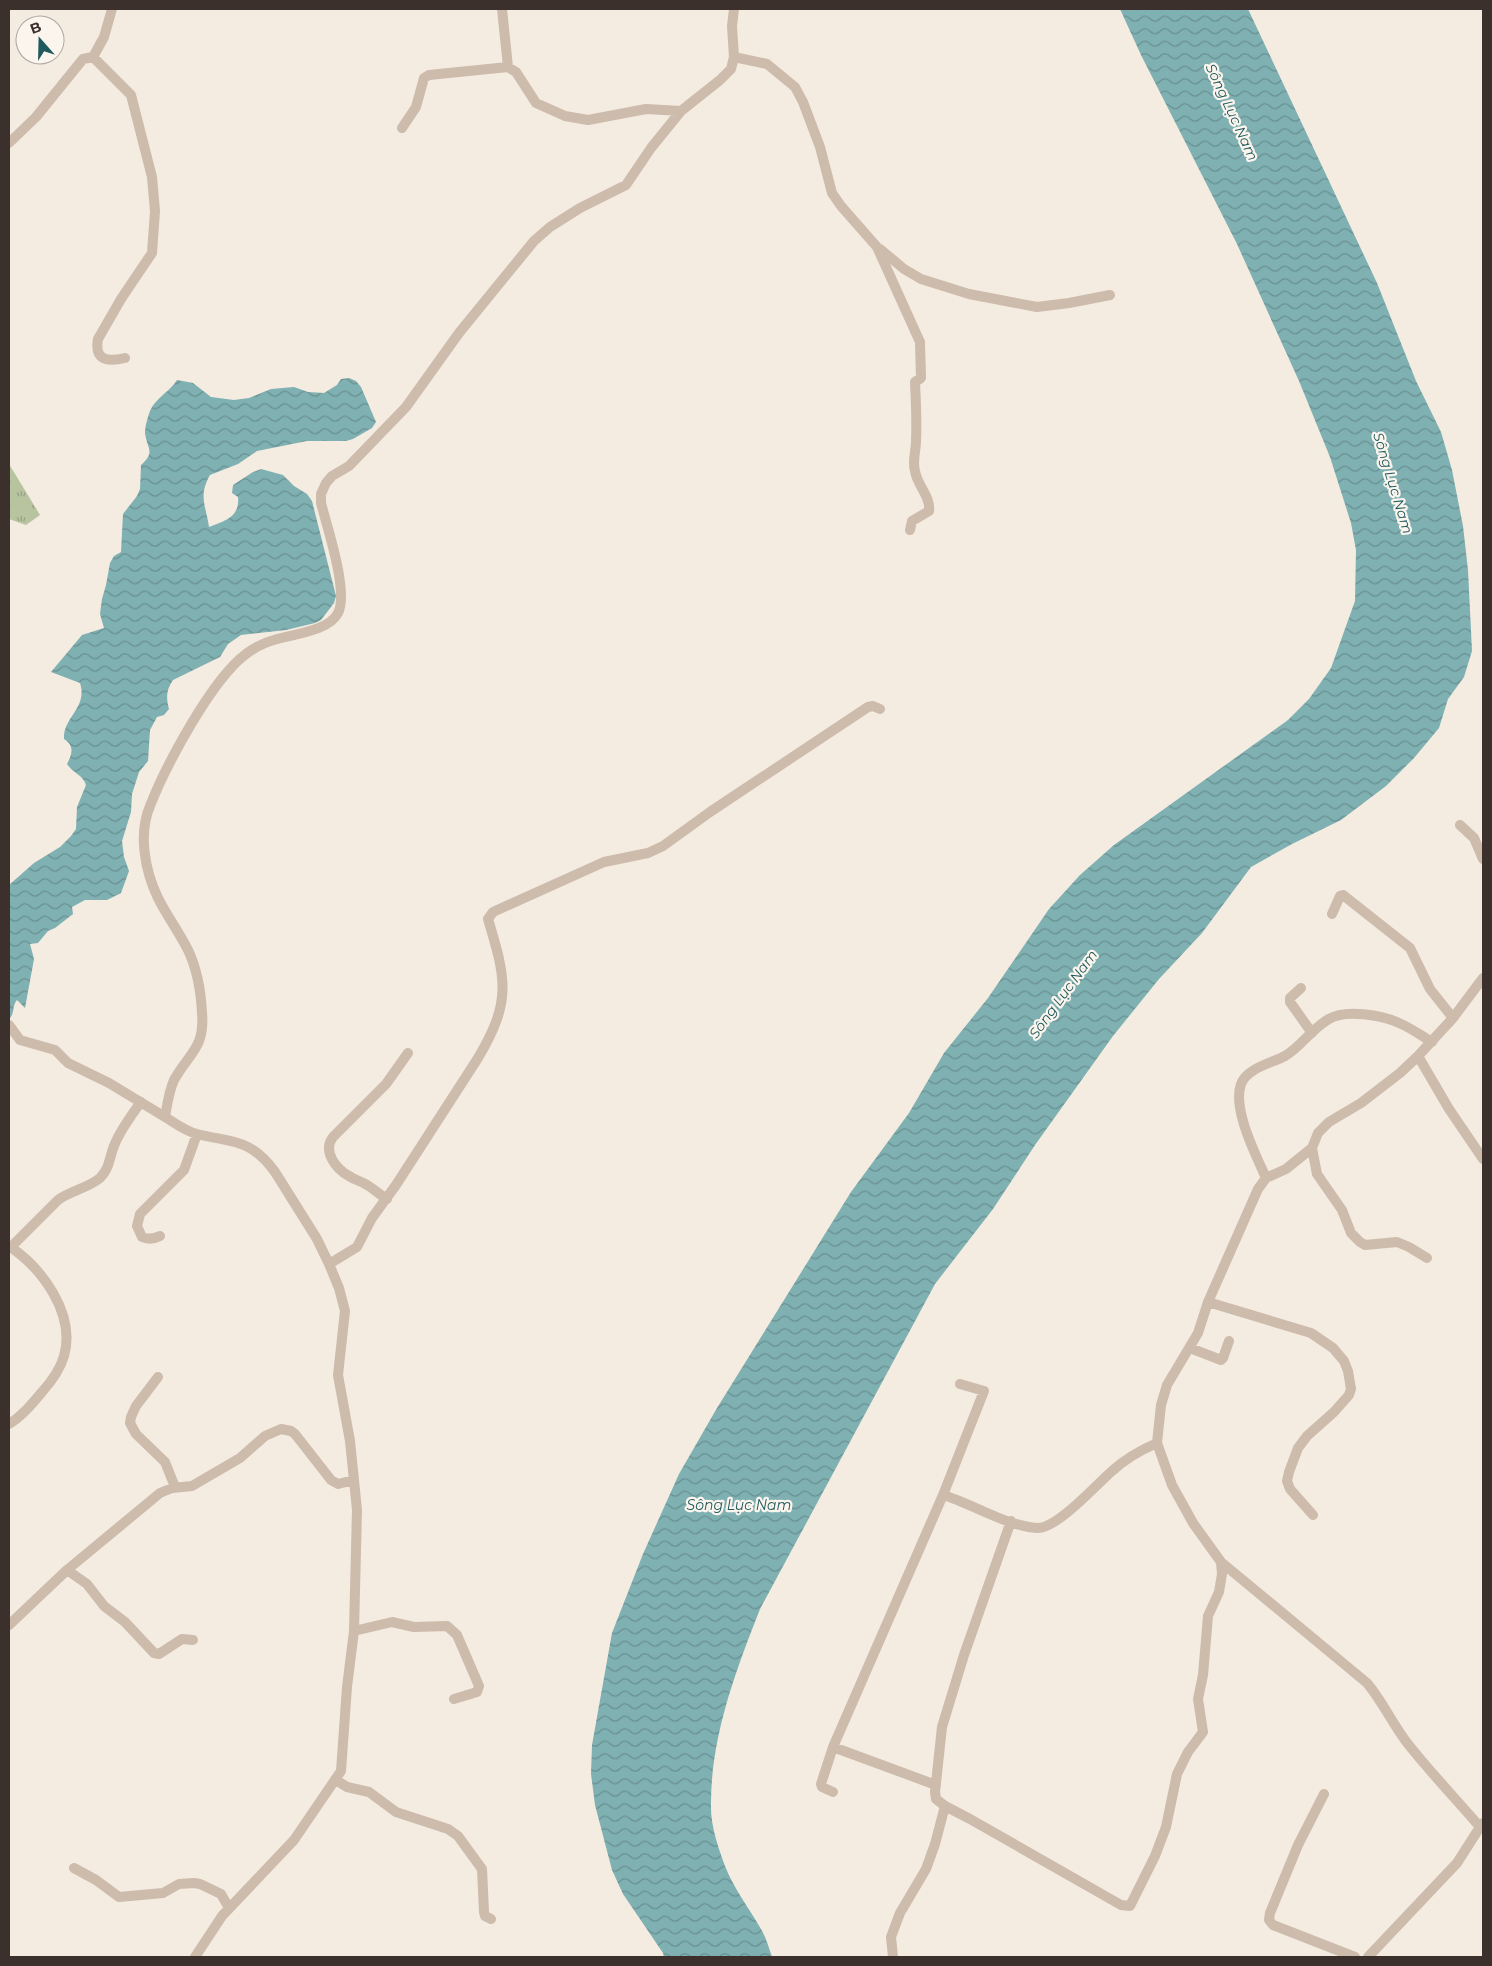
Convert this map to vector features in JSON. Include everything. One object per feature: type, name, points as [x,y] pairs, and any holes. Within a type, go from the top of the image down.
[{"type":"street","points":[[93,58],[104,37],[112,9]]},
{"type":"street","points":[[502,9],[508,67]]},
{"type":"street","points":[[165,1117],[173,1083],[197,1048],[203,1028],[200,994],[193,965],[185,945],[157,896],[148,869],[144,845],[146,818],[172,760],[200,710],[239,659],[262,644],[315,630],[337,616],[342,597],[340,580],[321,503],[321,494],[326,483],[332,476],[349,466],[400,414],[459,333],[534,241],[550,227],[580,208],[626,185],[651,148],[681,111],[731,69],[734,57],[732,26],[734,9]]},
{"type":"street","points":[[734,57],[767,64],[795,87],[803,102],[820,147],[832,193],[877,247],[904,269],[921,279],[969,294],[1037,307],[1110,295]]},
{"type":"street","points":[[9,143],[36,117],[82,59],[93,58],[131,95],[154,188],[155,225],[152,253],[121,300],[98,339],[97,346],[98,352],[107,360],[125,358]]},
{"type":"street","points":[[402,128],[416,108],[424,78],[429,75],[508,67],[516,72],[536,103],[565,116],[588,120],[652,109],[681,111]]},
{"type":"street","points":[[877,247],[921,348],[921,378],[915,382],[917,431],[914,463],[917,480],[930,508],[929,511],[912,521],[910,530]]},
{"type":"street","points":[[329,1264],[357,1247],[372,1218],[387,1199],[488,1040],[498,1018],[503,987],[500,961],[488,919],[493,912],[604,862],[648,853],[656,849],[868,707],[873,706],[880,709]]},
{"type":"street","points":[[1460,825],[1474,838],[1483,859]]},
{"type":"street","points":[[1332,914],[1340,896],[1343,894],[1405,944],[1417,960],[1430,989],[1454,1018]]},
{"type":"street","points":[[1368,1957],[1457,1863],[1482,1825],[1440,1783],[1407,1742],[1377,1695],[1367,1683],[1221,1562],[1193,1523],[1172,1485],[1157,1443],[1160,1405],[1167,1385],[1198,1333],[1208,1302],[1252,1198],[1266,1178],[1286,1169],[1312,1148],[1318,1133],[1329,1122],[1361,1103],[1400,1073],[1454,1018],[1483,978]]},
{"type":"street","points":[[1301,988],[1290,998],[1290,1002],[1312,1033]]},
{"type":"street","points":[[1266,1178],[1249,1138],[1239,1104],[1241,1083],[1245,1076],[1297,1048],[1328,1019],[1338,1014],[1385,1018],[1398,1022],[1432,1042]]},
{"type":"street","points":[[9,1025],[12,1038],[55,1050],[68,1062],[109,1083],[187,1130],[197,1134],[240,1142],[248,1146],[268,1163],[314,1234],[339,1288],[345,1311],[338,1375],[350,1441],[357,1519],[354,1631],[347,1687],[342,1765],[336,1780],[286,1851],[229,1908],[195,1957]]},
{"type":"street","points":[[387,1199],[366,1184],[348,1176],[336,1166],[330,1153],[329,1145],[333,1137],[386,1084],[408,1053]]},
{"type":"street","points":[[1418,1056],[1445,1103],[1483,1159]]},
{"type":"street","points":[[9,1424],[18,1418],[37,1399],[59,1369],[64,1355],[65,1339],[62,1312],[54,1296],[34,1268],[10,1246],[58,1200],[99,1178],[108,1168],[114,1147],[120,1135],[141,1102]]},
{"type":"street","points":[[160,1236],[155,1239],[142,1237],[137,1226],[140,1214],[186,1167],[197,1134]]},
{"type":"street","points":[[1312,1148],[1317,1174],[1342,1210],[1351,1233],[1360,1242],[1365,1245],[1397,1242],[1427,1258]]},
{"type":"street","points":[[1208,1302],[1311,1333],[1333,1348],[1344,1361],[1351,1389],[1349,1395],[1334,1412],[1307,1436],[1298,1448],[1287,1481],[1290,1489],[1313,1515]]},
{"type":"street","points":[[1190,1348],[1221,1360],[1229,1341]]},
{"type":"street","points":[[158,1377],[136,1406],[130,1423],[136,1434],[157,1452],[165,1462],[175,1487]]},
{"type":"street","points":[[833,1792],[822,1787],[821,1784],[833,1747],[943,1495],[984,1391],[960,1384]]},
{"type":"street","points":[[9,1625],[67,1570],[160,1493],[175,1487],[192,1486],[240,1458],[265,1436],[278,1430],[285,1429],[295,1434],[331,1480],[338,1484],[354,1480]]},
{"type":"street","points":[[943,1495],[1011,1521],[1038,1528],[1047,1525],[1078,1504],[1121,1463],[1134,1454],[1157,1443]]},
{"type":"street","points":[[1011,1521],[964,1655],[942,1727],[935,1796],[945,1806],[1121,1904],[1130,1906],[1155,1856],[1166,1826],[1177,1774],[1188,1752],[1203,1732],[1198,1699],[1203,1675],[1208,1616],[1219,1592],[1222,1574],[1221,1562]]},
{"type":"street","points":[[67,1570],[87,1584],[104,1606],[125,1622],[154,1653],[159,1654],[182,1639],[193,1640]]},
{"type":"street","points":[[354,1631],[392,1622],[414,1627],[442,1625],[450,1628],[457,1635],[479,1686],[476,1692],[454,1700]]},
{"type":"street","points":[[833,1747],[936,1785]]},
{"type":"street","points":[[336,1780],[347,1787],[369,1792],[396,1812],[448,1829],[458,1836],[482,1869],[484,1912],[485,1916],[491,1919]]},
{"type":"street","points":[[1324,1794],[1298,1844],[1270,1913],[1269,1920],[1273,1925],[1355,1957]]},
{"type":"street","points":[[893,1957],[890,1942],[894,1930],[900,1913],[926,1869],[945,1806]]},
{"type":"street","points":[[74,1868],[96,1880],[119,1898],[163,1893],[179,1884],[194,1883],[221,1894],[229,1908]]},
{"type":"green space","points":[[9,464],[40,515],[26,525],[9,519]]},
{"type":"water","name":"Sông Lục Nam","points":[[1120,9],[1248,9],[1377,283],[1416,381],[1441,432],[1452,470],[1463,526],[1468,570],[1472,651],[1464,677],[1448,699],[1439,728],[1414,758],[1386,786],[1341,820],[1251,867],[1202,933],[1159,979],[1113,1036],[1035,1145],[993,1209],[935,1284],[760,1609],[742,1656],[720,1728],[712,1778],[711,1811],[713,1827],[725,1866],[737,1891],[763,1932],[772,1957],[664,1957],[623,1894],[612,1870],[595,1805],[591,1774],[592,1745],[612,1633],[643,1554],[679,1474],[717,1408],[851,1192],[909,1113],[944,1053],[988,998],[1049,909],[1080,875],[1114,845],[1288,720],[1309,699],[1331,668],[1355,601],[1356,550],[1351,523],[1330,457],[1299,381],[1237,244],[1141,55]]},
{"type":"water","points":[[349,378],[356,381],[361,387],[376,422],[372,428],[346,441],[307,441],[257,451],[238,464],[210,475],[204,489],[209,527],[221,523],[234,514],[237,509],[238,497],[232,493],[233,485],[261,469],[283,475],[294,486],[307,494],[312,501],[336,596],[334,603],[321,620],[315,623],[286,630],[241,635],[228,644],[220,657],[173,680],[167,694],[169,709],[164,715],[157,717],[150,730],[148,761],[139,772],[132,794],[131,812],[122,841],[124,857],[129,871],[121,893],[107,900],[85,900],[72,907],[73,914],[48,931],[38,943],[30,944],[34,959],[25,1008],[17,1000],[9,1019],[9,885],[34,863],[60,847],[71,836],[76,829],[77,807],[86,785],[83,779],[67,764],[72,750],[70,744],[64,739],[67,724],[81,699],[80,683],[51,672],[82,635],[104,628],[100,614],[102,599],[110,563],[114,556],[121,552],[123,514],[140,489],[141,465],[146,461],[149,453],[145,433],[151,408],[177,380],[193,383],[211,397],[234,400],[249,398],[271,389],[294,387],[308,392],[324,393],[337,385],[341,379]]}]
